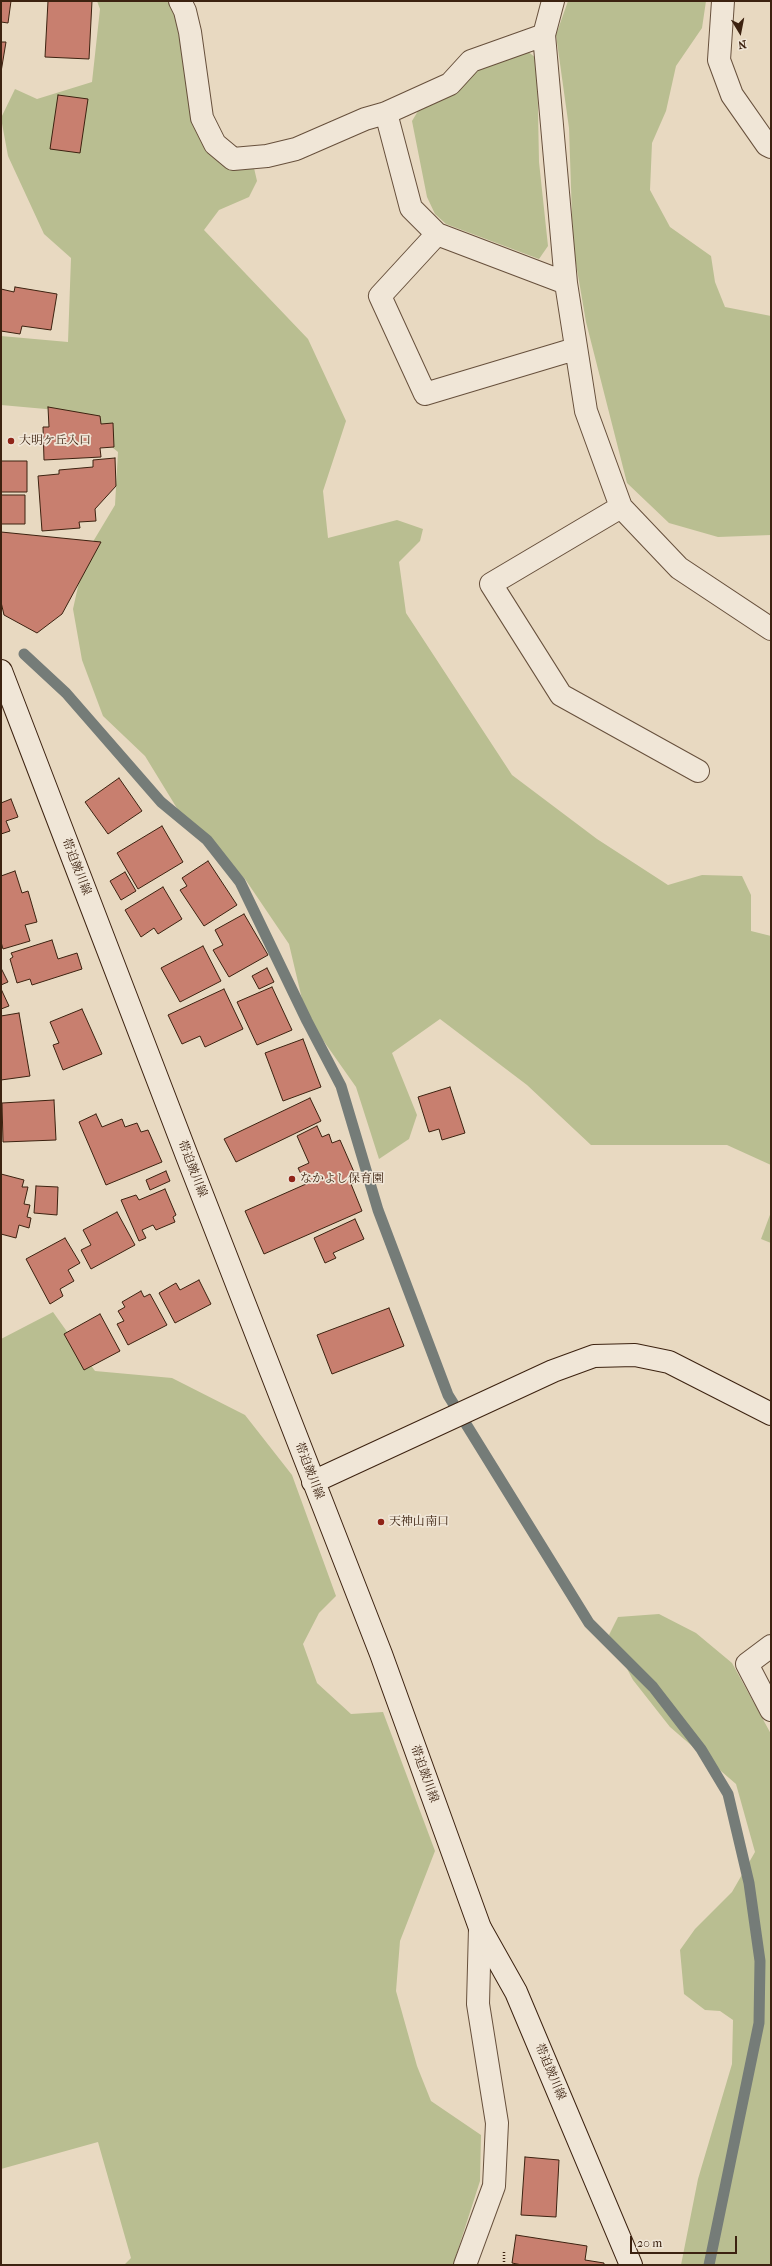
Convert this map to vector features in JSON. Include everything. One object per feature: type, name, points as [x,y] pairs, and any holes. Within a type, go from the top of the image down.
[{"type":"street","points":[[180,1],[185,11],[190,32],[202,118],[215,144],[233,159],[267,156],[296,149],[365,119],[386,113],[450,84],[472,61],[544,34]]},
{"type":"street","points":[[553,1],[544,34],[566,283],[575,349],[586,411],[621,507],[679,568],[771,629]]},
{"type":"street","points":[[723,1],[719,60],[732,95],[767,145],[771,147]]},
{"type":"street","points":[[386,113],[411,208],[437,234],[566,283]]},
{"type":"street","points":[[437,234],[380,296],[425,394],[575,349]]},
{"type":"street","points":[[621,507],[491,584],[561,695],[698,771]]},
{"type":"street","name":"帯迫皷川線","points":[[1,671],[313,1482],[381,1654],[480,1928],[516,1992],[631,2265]]},
{"type":"street","points":[[313,1482],[553,1372],[594,1356],[635,1355],[669,1362],[771,1414]]},
{"type":"street","points":[[771,1646],[747,1664],[771,1710]]},
{"type":"street","points":[[465,2265],[494,2186],[497,2123],[478,2004],[480,1928]]},
{"type":"green space","points":[[97,1],[169,1],[173,6],[197,129],[226,165],[254,168],[257,181],[249,197],[219,210],[204,230],[308,339],[346,421],[323,491],[328,538],[397,520],[423,529],[420,541],[399,562],[406,613],[512,775],[597,839],[668,885],[702,875],[742,876],[751,895],[751,931],[771,936],[771,1165],[727,1145],[591,1145],[527,1085],[440,1019],[392,1053],[417,1115],[409,1139],[379,1159],[356,1087],[306,1016],[289,944],[245,879],[186,823],[145,756],[103,716],[82,660],[73,609],[85,555],[115,505],[118,452],[68,411],[1,405],[1,336],[68,342],[71,258],[44,234],[8,156],[1,118],[15,89],[37,99],[92,82],[100,9]]},
{"type":"green space","points":[[568,1],[706,1],[702,28],[676,66],[666,111],[652,143],[650,190],[670,227],[711,256],[715,282],[725,307],[771,316],[771,535],[718,537],[669,523],[627,483],[586,322],[573,246],[569,128],[556,35]]},
{"type":"green space","points":[[525,49],[537,59],[539,162],[548,246],[539,259],[446,224],[435,214],[427,197],[412,121],[421,106],[472,71]]},
{"type":"green space","points":[[771,1212],[771,1243],[761,1239]]},
{"type":"green space","points":[[53,1312],[95,1371],[172,1378],[245,1415],[292,1475],[336,1596],[319,1613],[303,1644],[317,1683],[351,1714],[383,1712],[435,1851],[400,1941],[396,1991],[417,2066],[431,2101],[481,2135],[480,2181],[453,2265],[124,2265],[131,2258],[98,2142],[1,2169],[1,1339]]},
{"type":"green space","points":[[659,1614],[696,1633],[732,1663],[771,1734],[771,2265],[681,2265],[698,2179],[732,2064],[733,2020],[720,2011],[705,2010],[684,1994],[680,1950],[695,1929],[732,1892],[755,1852],[736,1784],[670,1727],[633,1680],[609,1635],[618,1617]]},
{"type":"building","points":[[1,1],[11,1],[8,23],[1,22]]},
{"type":"building","points":[[48,1],[92,1],[89,59],[45,57]]},
{"type":"building","points":[[1,42],[6,42],[1,72]]},
{"type":"building","points":[[58,95],[88,99],[80,153],[50,149]]},
{"type":"building","points":[[15,287],[57,294],[51,330],[22,326],[20,334],[1,331],[1,289],[14,292]]},
{"type":"building","points":[[48,407],[100,416],[101,424],[113,423],[114,447],[100,448],[101,457],[44,460],[43,427],[49,427]]},
{"type":"building","points":[[115,458],[116,486],[95,509],[96,521],[79,522],[80,528],[42,531],[38,476],[59,474],[59,470],[93,467],[93,460]]},
{"type":"building","points":[[1,461],[27,461],[27,492],[1,492]]},
{"type":"building","points":[[1,495],[25,495],[25,524],[1,524]]},
{"type":"building","points":[[1,532],[101,542],[62,614],[37,633],[4,615],[1,602]]},
{"type":"building","points":[[119,778],[142,811],[108,834],[85,802]]},
{"type":"building","points":[[11,799],[18,817],[6,821],[10,831],[1,834],[1,803]]},
{"type":"building","points":[[162,826],[183,862],[138,889],[117,853]]},
{"type":"building","points":[[208,861],[237,905],[204,926],[180,890],[187,886],[182,878]]},
{"type":"building","points":[[15,871],[22,893],[28,891],[37,922],[25,925],[30,941],[3,949],[1,942],[1,876]]},
{"type":"building","points":[[125,872],[136,891],[121,900],[110,881]]},
{"type":"building","points":[[163,887],[182,919],[158,934],[154,928],[141,937],[125,910]]},
{"type":"building","points":[[244,914],[268,955],[229,977],[213,950],[223,945],[215,930]]},
{"type":"building","points":[[52,940],[58,959],[77,953],[82,969],[32,985],[30,979],[17,983],[10,959],[13,957],[11,953]]},
{"type":"building","points":[[203,946],[221,981],[180,1002],[161,968]]},
{"type":"building","points":[[1,968],[8,982],[1,985]]},
{"type":"building","points":[[267,968],[274,982],[259,989],[252,976]]},
{"type":"building","points":[[272,987],[292,1030],[257,1045],[237,1002]]},
{"type":"building","points":[[224,989],[243,1029],[205,1047],[200,1036],[182,1044],[168,1015]]},
{"type":"building","points":[[1,991],[9,1006],[1,1009]]},
{"type":"building","points":[[82,1009],[102,1054],[63,1070],[53,1045],[59,1043],[50,1022]]},
{"type":"building","points":[[19,1013],[30,1076],[1,1080],[1,1016]]},
{"type":"building","points":[[303,1039],[321,1087],[283,1101],[265,1053]]},
{"type":"building","points":[[450,1087],[465,1133],[442,1140],[439,1129],[429,1132],[418,1097]]},
{"type":"building","points":[[310,1098],[321,1121],[236,1162],[224,1139]]},
{"type":"building","points":[[54,1100],[56,1140],[3,1142],[2,1103]]},
{"type":"building","points":[[96,1114],[102,1127],[122,1119],[125,1127],[137,1123],[141,1132],[148,1130],[162,1162],[106,1185],[79,1122]]},
{"type":"building","points":[[317,1126],[322,1137],[329,1134],[332,1143],[340,1140],[358,1181],[351,1184],[362,1211],[264,1254],[245,1211],[306,1184],[298,1168],[309,1163],[297,1136]]},
{"type":"building","points":[[166,1171],[170,1181],[150,1190],[146,1180]]},
{"type":"building","points":[[1,1174],[24,1180],[22,1187],[28,1187],[24,1204],[30,1205],[27,1217],[31,1218],[29,1228],[19,1225],[16,1238],[1,1234]]},
{"type":"building","points":[[36,1186],[58,1187],[57,1215],[34,1213]]},
{"type":"building","points":[[165,1189],[176,1215],[173,1217],[175,1222],[156,1230],[153,1225],[142,1230],[146,1238],[139,1241],[121,1200],[136,1195],[139,1200]]},
{"type":"building","points":[[117,1212],[135,1245],[91,1269],[81,1250],[91,1245],[83,1230]]},
{"type":"building","points":[[355,1219],[364,1239],[333,1253],[336,1258],[325,1263],[314,1238]]},
{"type":"building","points":[[65,1238],[80,1263],[68,1270],[74,1281],[60,1289],[63,1296],[50,1304],[26,1259]]},
{"type":"building","points":[[199,1280],[211,1304],[175,1323],[159,1293],[176,1283],[180,1290]]},
{"type":"building","points":[[141,1291],[144,1297],[150,1294],[167,1325],[128,1345],[117,1324],[124,1321],[118,1311],[125,1307],[122,1302]]},
{"type":"building","points":[[389,1308],[404,1346],[332,1374],[317,1335]]},
{"type":"building","points":[[100,1314],[120,1351],[84,1370],[64,1334]]},
{"type":"building","points":[[525,2157],[559,2160],[556,2217],[521,2215]]},
{"type":"building","points":[[516,2235],[587,2246],[585,2260],[604,2263],[604,2265],[522,2265],[512,2263]]},
{"type":"waterway","points":[[24,654],[66,693],[161,802],[207,840],[240,882],[307,1021],[341,1086],[378,1210],[448,1395],[589,1623],[653,1687],[701,1749],[728,1794],[749,1883],[760,1961],[759,2023],[709,2265]]},
{"type":"place","name":"大明ケ丘入口","points":[[11,441]]},
{"type":"place","name":"なかよし保育園","points":[[292,1179]]},
{"type":"place","name":"天神山南口","points":[[381,1522]]}]
